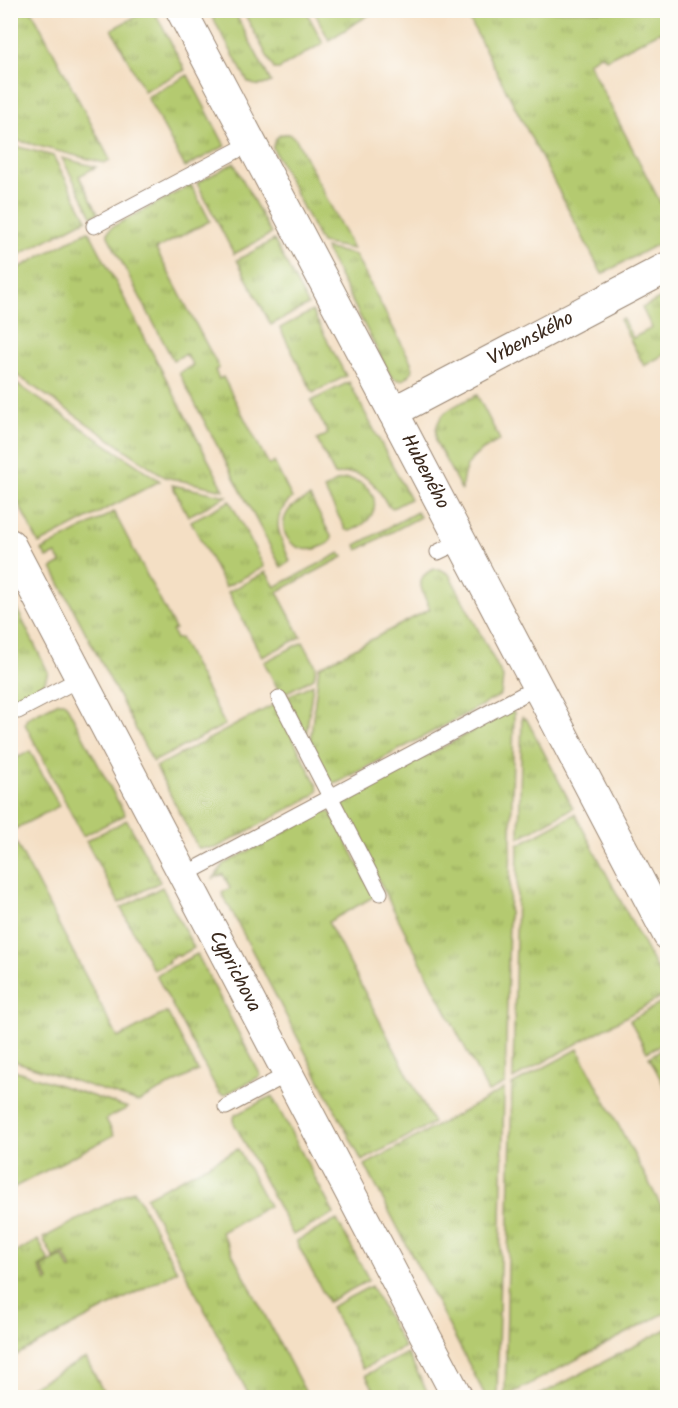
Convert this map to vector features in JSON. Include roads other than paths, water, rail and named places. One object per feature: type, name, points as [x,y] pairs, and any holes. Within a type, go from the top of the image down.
[{"type":"street","name":"Hubeného","points":[[181,10],[393,412],[449,546],[537,687],[668,935]]},
{"type":"street","name":"Vrbenského","points":[[393,412],[668,267]]},
{"type":"street","name":"Cyprichova","points":[[10,544],[458,1398]]},
{"type":"lane","points":[[94,226],[251,143]]},
{"type":"lane","points":[[18,711],[81,678]]},
{"type":"lane","points":[[184,875],[537,687]]},
{"type":"lane","points":[[279,699],[380,894]]},
{"type":"lane","points":[[226,1107],[288,1074]]}]
